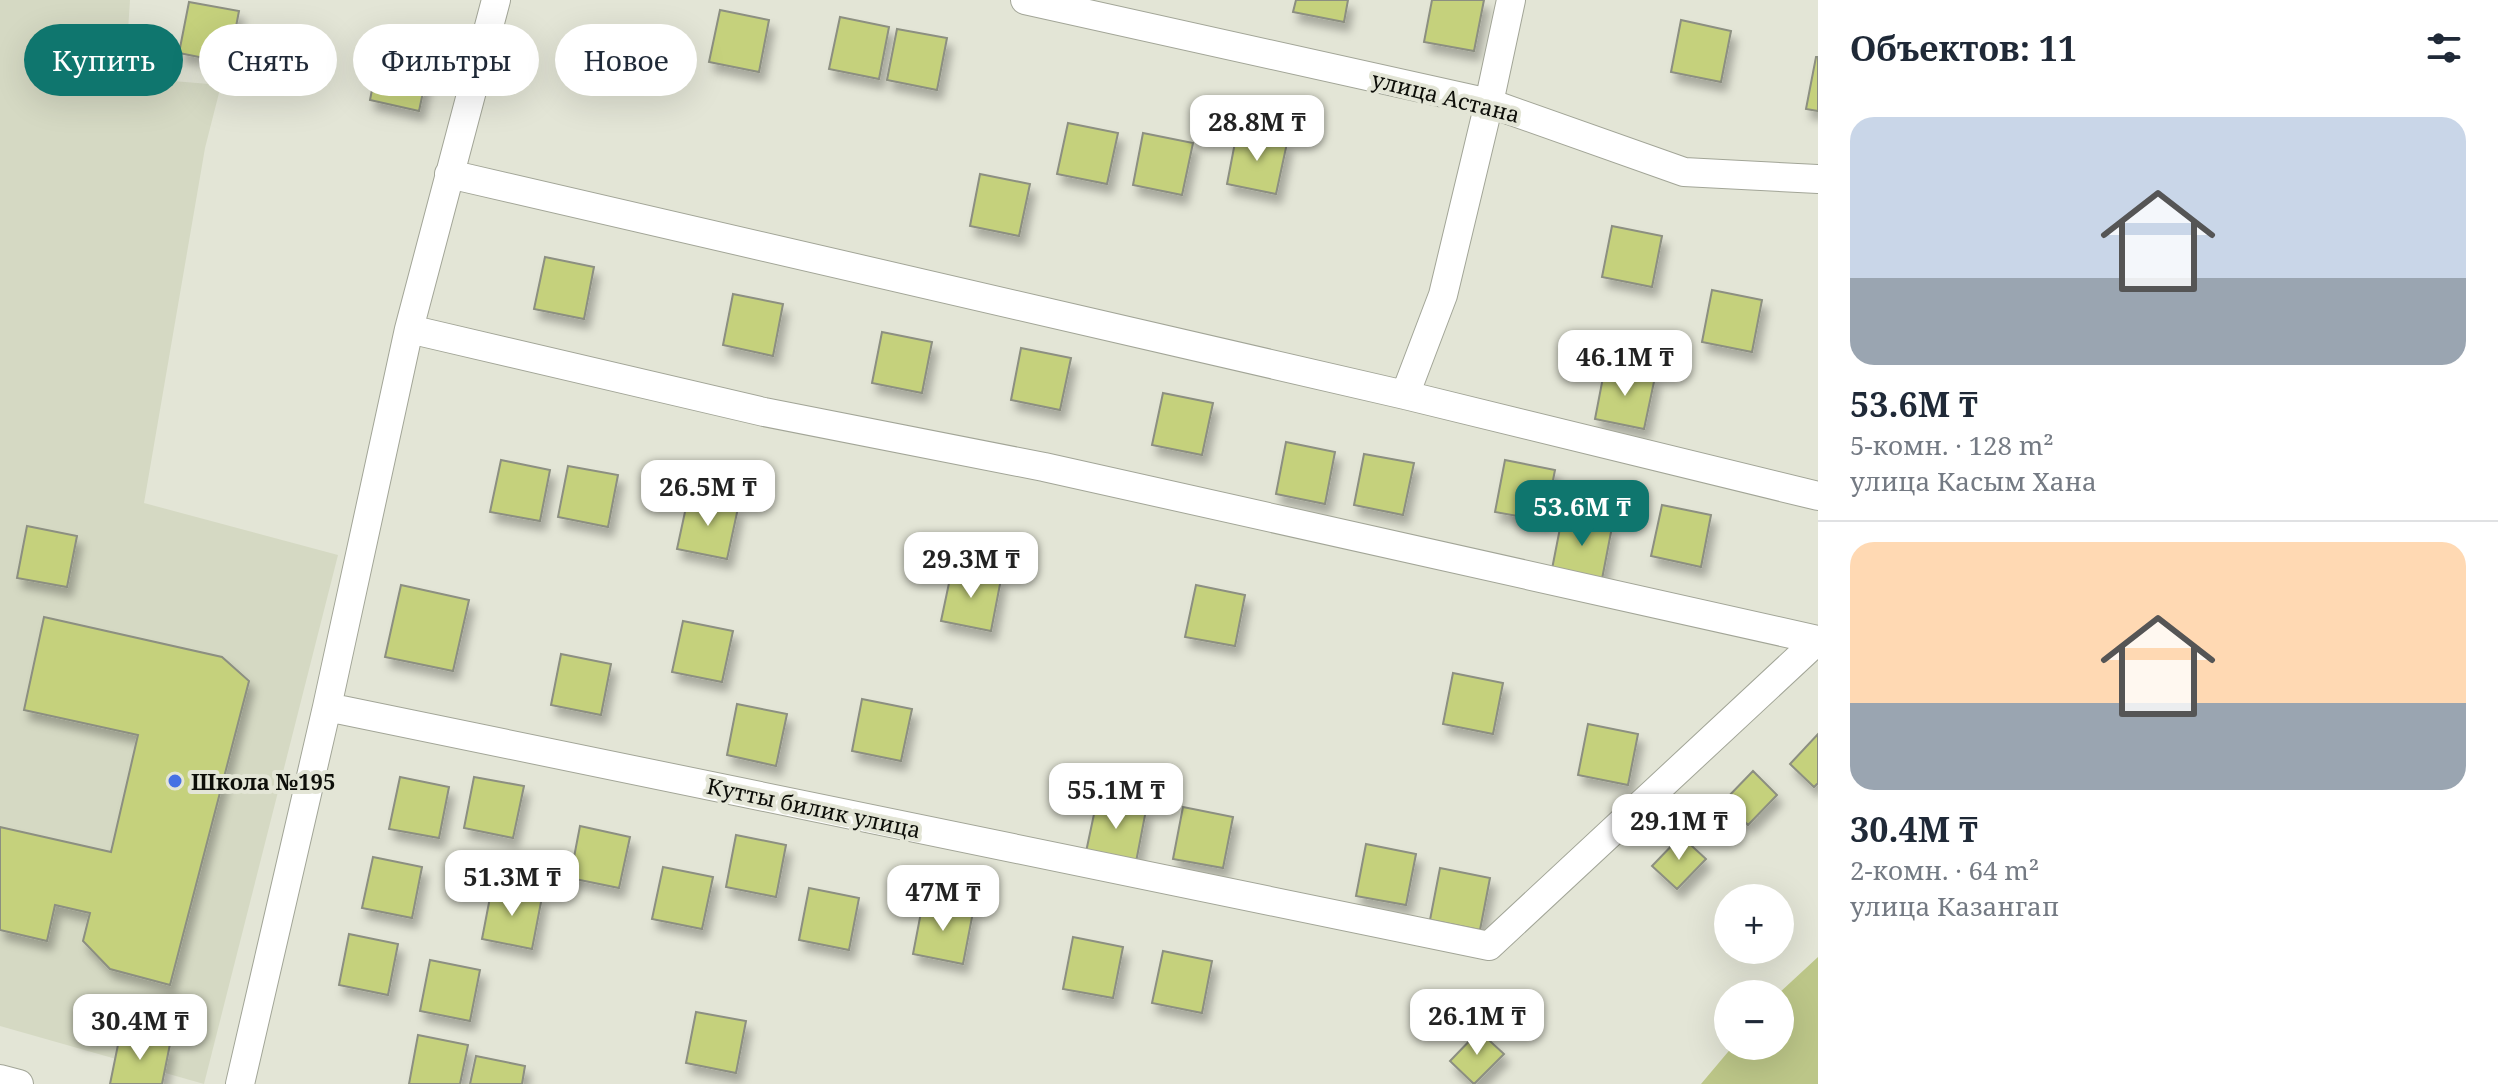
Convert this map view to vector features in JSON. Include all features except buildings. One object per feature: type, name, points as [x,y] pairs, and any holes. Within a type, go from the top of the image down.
[{"type":"street","points":[[240,1084],[327,707],[409,329],[496,0]]},
{"type":"street","name":"улица Астана","points":[[1025,0],[1489,103],[1684,172],[1818,179]]},
{"type":"street","points":[[1405,395],[1443,295],[1511,0]]},
{"type":"street","points":[[449,174],[1405,395],[1818,496]]},
{"type":"street","points":[[409,329],[764,412],[1044,467],[1818,640]]},
{"type":"street","name":"Кутты билик улица","points":[[327,707],[1489,946],[1818,640]]},
{"type":"street","points":[[0,1079],[19,1084]]},
{"type":"shaded area","points":[[0,0],[130,0],[128,24],[24,24],[24,96],[183,96],[183,82],[199,83],[199,96],[218,96],[205,148],[144,503],[338,555],[204,1084],[0,1026]]},
{"type":"green space","points":[[1818,957],[1818,1084],[1701,1084],[1721,1060],[1794,1060],[1793,980]]},
{"type":"place","name":"Школа №195","points":[[175,781]]}]
